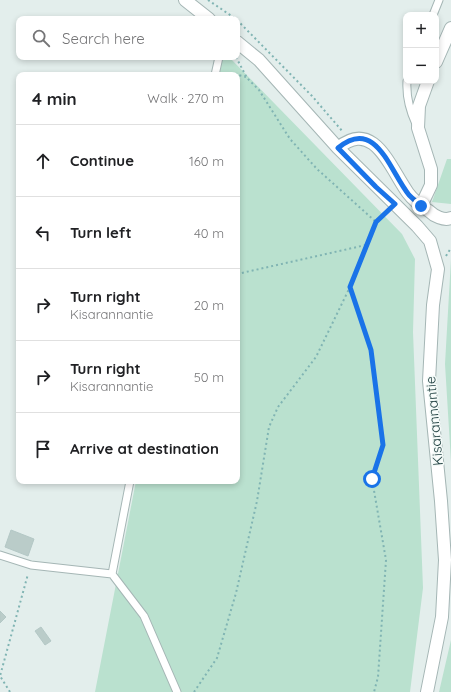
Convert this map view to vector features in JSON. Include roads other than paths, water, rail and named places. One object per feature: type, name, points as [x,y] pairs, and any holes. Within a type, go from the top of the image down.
[{"type":"street","points":[[185,0],[205,16]]},
{"type":"street","points":[[439,55],[451,28]]},
{"type":"street","points":[[240,44],[259,60],[338,148],[348,139],[362,137],[376,145],[409,194],[421,206],[434,215],[448,219],[451,218]]},
{"type":"street","points":[[421,206],[431,185],[431,169],[418,128],[419,106],[427,84]]},
{"type":"street","name":"Kisarannantie","points":[[338,148],[430,241],[438,269],[433,305],[429,381],[441,501],[445,560],[442,617],[428,692]]},
{"type":"lane","points":[[434,12],[439,0]]},
{"type":"lane","points":[[216,72],[218,60]]},
{"type":"lane","points":[[407,84],[406,96],[409,109],[418,128]]},
{"type":"lane","points":[[112,574],[129,484]]},
{"type":"lane","points":[[0,554],[31,565],[112,574],[144,616],[177,692]]}]
